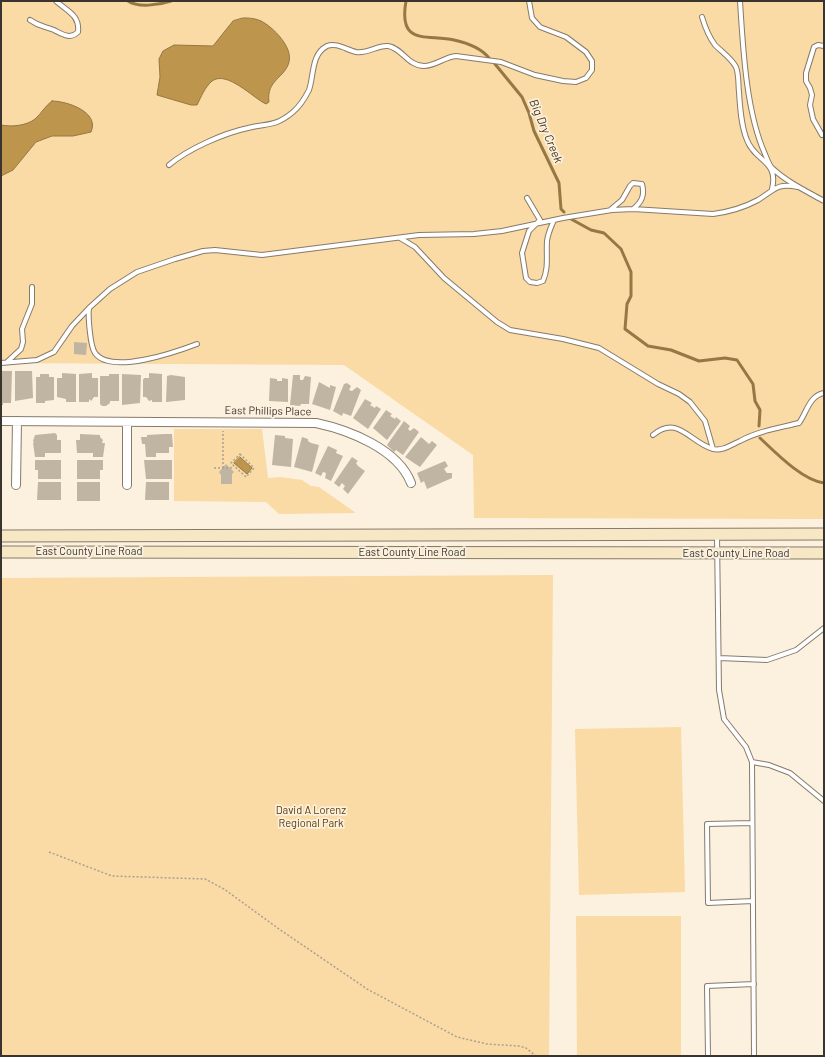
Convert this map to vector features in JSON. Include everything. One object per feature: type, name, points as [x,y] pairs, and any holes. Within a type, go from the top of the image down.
[{"type":"main road","name":"East County Line Road","points":[[1,536],[824,534]]},
{"type":"main road","name":"East County Line Road","points":[[1,552],[181,551],[718,554],[824,553]]},
{"type":"street","name":"East Phillips Place","points":[[1,421],[305,422],[343,430],[383,451],[400,465],[411,483]]},
{"type":"street","points":[[16,485],[18,421]]},
{"type":"street","points":[[127,422],[127,485]]},
{"type":"lane","points":[[30,20],[42,28],[53,30],[67,36],[74,36],[78,32],[77,18],[56,1]]},
{"type":"lane","points":[[169,166],[179,157],[216,140],[249,127],[272,125],[284,119],[304,100],[312,77],[314,63],[319,53],[326,46],[333,45],[362,53],[369,52],[383,46],[390,46],[414,64],[424,66],[435,64],[448,56],[501,62],[549,78],[576,82],[586,78],[592,70],[592,61],[586,52],[566,37],[540,26],[532,18],[529,1]]},
{"type":"lane","points":[[740,1],[746,69],[755,129],[771,167],[774,180],[772,189]]},
{"type":"lane","points":[[702,17],[705,27],[715,44],[731,59],[737,69],[742,115],[747,141],[752,150],[771,167],[798,187],[824,200]]},
{"type":"lane","points":[[822,135],[813,119],[810,105],[812,95],[806,81],[806,73],[814,47],[818,45],[824,46]]},
{"type":"lane","points":[[608,211],[622,200],[630,186],[638,182],[642,184],[644,193],[640,204],[633,210]]},
{"type":"lane","points":[[1,363],[37,360],[54,352],[72,326],[110,289],[137,272],[190,254],[214,250],[262,255],[415,236],[488,232],[538,222],[608,211],[633,210],[698,214],[722,213],[758,200],[772,189],[784,184],[798,187]]},
{"type":"lane","points":[[527,198],[540,220],[529,232],[522,253],[526,278],[530,282],[537,283],[543,281],[546,274],[548,237],[554,220]]},
{"type":"lane","points":[[415,236],[413,242],[415,247]]},
{"type":"lane","points":[[396,238],[403,239],[415,247],[444,278],[497,322],[518,331],[563,338],[599,348],[658,384],[679,394],[690,402],[705,421],[713,449]]},
{"type":"lane","points":[[7,363],[21,349],[23,342],[22,329],[32,304],[32,287]]},
{"type":"lane","points":[[89,308],[90,340],[94,352],[102,359],[120,361],[154,359],[197,344]]},
{"type":"lane","points":[[653,435],[664,427],[671,427],[683,431],[713,449],[722,449],[730,447],[752,435],[799,423],[817,394],[824,393]]},
{"type":"lane","points":[[717,535],[720,658],[719,690],[724,719],[746,747],[752,762],[754,1056]]},
{"type":"lane","points":[[720,658],[767,660],[796,650],[824,628]]},
{"type":"lane","points":[[752,762],[768,765],[790,773],[824,801]]},
{"type":"lane","points":[[752,823],[707,824],[708,903],[753,901]]},
{"type":"lane","points":[[708,1056],[707,986],[754,984]]},
{"type":"path","points":[[223,421],[223,468]]},
{"type":"path","points":[[240,454],[254,468],[246,477],[234,466],[231,463],[240,454]]},
{"type":"path","points":[[214,468],[231,468],[234,466]]},
{"type":"path","points":[[49,852],[112,876],[205,879],[224,889],[278,929],[367,989],[457,1037],[487,1044],[519,1046],[526,1048],[536,1056]]},
{"type":"green space","points":[[1,1],[824,1],[824,519],[474,518],[473,455],[344,365],[1,363]]},
{"type":"green space","points":[[174,429],[262,429],[268,478],[280,477],[302,480],[311,486],[319,487],[356,513],[279,514],[266,502],[174,501]]},
{"type":"green space","name":"David A Lorenz Regional Park","points":[[553,575],[549,1056],[1,1056],[1,578]]},
{"type":"green space","points":[[681,727],[685,892],[579,895],[575,729]]},
{"type":"green space","points":[[576,916],[681,916],[681,1056],[577,1056]]},
{"type":"shaded area","points":[[243,18],[256,19],[266,24],[281,38],[288,50],[289,62],[284,72],[270,89],[269,102],[266,104],[240,86],[225,79],[212,81],[203,92],[197,105],[191,105],[157,95],[160,77],[159,59],[163,51],[174,45],[213,46],[233,21]]},
{"type":"shaded area","points":[[52,101],[66,103],[87,113],[93,125],[91,132],[73,136],[52,136],[36,142],[13,170],[1,176],[1,125],[9,126],[27,123],[35,119]]},
{"type":"shaded area","points":[[240,457],[252,468],[247,474],[234,463]]},
{"type":"building","points":[[74,342],[87,343],[86,355],[74,354]]},
{"type":"building","points":[[1,371],[12,371],[11,403],[3,403],[3,405],[1,405]]},
{"type":"building","points":[[15,371],[32,371],[33,398],[15,401]]},
{"type":"building","points":[[62,373],[76,374],[76,402],[66,402],[66,399],[57,397],[57,378],[62,378]]},
{"type":"building","points":[[92,373],[92,378],[98,378],[98,397],[94,397],[91,401],[89,399],[89,402],[79,402],[79,374]]},
{"type":"building","points":[[149,373],[162,374],[162,402],[152,402],[152,400],[149,401],[146,397],[143,397],[143,380],[144,378],[149,378]]},
{"type":"building","points":[[40,374],[49,374],[49,377],[54,377],[54,400],[45,401],[45,403],[36,403],[36,377],[40,377]]},
{"type":"building","points":[[109,374],[119,374],[119,401],[110,401],[110,403],[106,406],[102,406],[100,404],[100,376],[109,376]]},
{"type":"building","points":[[122,374],[141,375],[140,403],[122,405]]},
{"type":"building","points":[[171,375],[185,377],[185,400],[166,402],[167,376]]},
{"type":"building","points":[[293,375],[300,375],[300,380],[303,380],[305,376],[311,377],[309,404],[301,404],[300,406],[290,405]]},
{"type":"building","points":[[270,378],[277,379],[277,381],[282,381],[282,378],[288,379],[288,402],[269,401]]},
{"type":"building","points":[[319,382],[330,388],[330,385],[336,387],[330,410],[312,404]]},
{"type":"building","points":[[347,383],[351,386],[349,390],[352,391],[357,387],[361,390],[351,416],[343,413],[342,416],[333,411],[344,384]]},
{"type":"building","points":[[365,399],[372,403],[370,405],[381,409],[368,429],[353,418]]},
{"type":"building","points":[[386,410],[392,414],[390,416],[395,419],[396,417],[401,421],[387,440],[373,428]]},
{"type":"building","points":[[404,421],[410,426],[408,429],[410,431],[414,428],[419,432],[403,455],[396,450],[394,452],[387,445]]},
{"type":"building","points":[[55,433],[57,435],[57,440],[61,440],[61,453],[45,453],[45,457],[35,457],[33,441],[35,435]]},
{"type":"building","points":[[80,434],[100,435],[103,440],[102,443],[105,443],[103,457],[93,457],[93,453],[77,453],[76,440],[80,440]]},
{"type":"building","points":[[172,434],[173,447],[169,447],[169,453],[156,453],[156,457],[146,457],[145,444],[142,444],[141,437],[147,437],[147,435]]},
{"type":"building","points":[[275,435],[293,439],[291,467],[272,465]]},
{"type":"building","points":[[302,437],[308,439],[311,443],[319,445],[312,472],[294,467]]},
{"type":"building","points":[[421,437],[429,444],[432,441],[437,445],[420,467],[405,457]]},
{"type":"building","points":[[328,446],[337,450],[336,453],[343,456],[331,481],[325,478],[326,473],[323,472],[321,476],[315,473]]},
{"type":"building","points":[[352,457],[358,461],[356,463],[358,466],[365,471],[348,494],[343,489],[345,486],[342,483],[339,487],[334,483]]},
{"type":"building","points":[[35,460],[61,460],[61,479],[38,479],[38,470],[35,470]]},
{"type":"building","points":[[77,460],[103,460],[103,470],[100,470],[100,479],[77,479]]},
{"type":"building","points":[[144,460],[172,460],[172,479],[146,479]]},
{"type":"building","points":[[445,461],[448,466],[444,469],[447,473],[452,473],[452,478],[427,489],[424,481],[421,483],[417,473]]},
{"type":"building","points":[[226,464],[234,472],[232,474],[232,484],[221,484],[221,475],[219,472]]},
{"type":"building","points":[[38,482],[61,482],[61,500],[37,500]]},
{"type":"building","points":[[77,482],[100,482],[100,501],[77,501]]},
{"type":"building","points":[[146,482],[169,482],[169,500],[145,500]]},
{"type":"waterway","name":"Big Dry Creek","points":[[128,1],[137,5],[155,5],[171,1]]},
{"type":"waterway","name":"Big Dry Creek","points":[[406,1],[406,25],[410,32],[424,37],[444,38],[474,46],[486,54],[489,58]]},
{"type":"waterway","name":"Big Dry Creek","points":[[495,64],[522,97],[529,113],[534,131],[559,183],[561,209],[564,212]]},
{"type":"waterway","name":"Big Dry Creek","points":[[571,219],[591,230],[604,233],[621,249],[631,272],[631,296],[627,304],[625,329],[648,346],[671,350],[699,361],[725,358],[737,360],[753,384],[755,401],[760,410],[759,426]]},
{"type":"waterway","name":"Big Dry Creek","points":[[760,438],[781,458],[798,471],[807,477],[824,483]]}]
